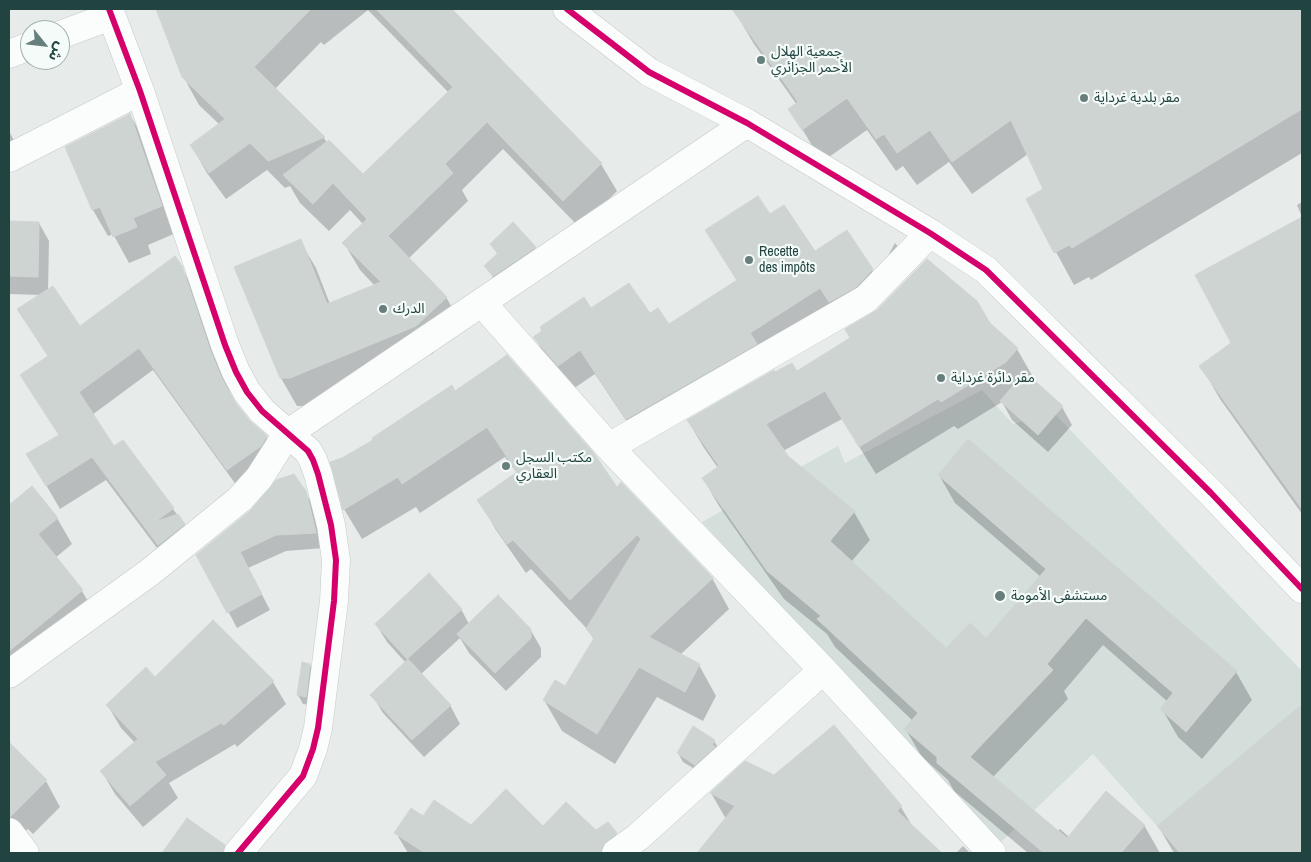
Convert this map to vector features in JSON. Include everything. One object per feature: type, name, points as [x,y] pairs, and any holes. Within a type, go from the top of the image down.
[{"type":"street","points":[[567,9],[649,72],[746,123],[930,233],[986,270],[1211,493],[1302,589]]},
{"type":"street","points":[[70,30],[110,12],[140,91],[224,345],[247,392],[262,411],[308,451],[318,474],[331,525],[336,560],[334,601],[318,728],[313,749],[302,776],[238,853]]},
{"type":"street","points":[[9,158],[140,91]]},
{"type":"street","points":[[9,674],[150,572],[240,499],[259,478],[287,434],[746,123]]},
{"type":"street","points":[[609,447],[866,299],[930,233]]},
{"type":"street","points":[[482,303],[609,447],[823,670],[992,853]]},
{"type":"street","points":[[616,853],[638,837],[823,670]]},
{"type":"street","points":[[9,832],[25,853]]},
{"type":"shaded area","name":"مستشفى الأمومة","points":[[982,390],[1013,424],[1052,411],[1302,671],[1302,704],[1157,826],[1093,754],[997,846],[702,522],[838,446],[845,463]]},
{"type":"building","points":[[156,9],[311,9],[254,67],[325,137],[268,161],[250,143],[209,173],[190,145],[225,119],[182,77]]},
{"type":"building","points":[[376,9],[452,9],[602,163],[563,201],[487,122],[445,164],[453,173],[388,236],[447,297],[416,326],[290,378],[280,378],[234,267],[301,239],[327,304],[381,282],[342,243],[367,219],[333,183],[313,204],[283,175],[329,140],[363,174],[453,87]]},
{"type":"building","points":[[732,9],[1302,9],[1302,109],[1072,248],[1069,245],[1054,253],[1026,199],[1043,189],[1011,120],[952,162],[930,130],[897,153],[884,134],[876,139],[847,98],[802,130],[788,109],[798,102]]},
{"type":"building","points":[[130,114],[162,206],[133,218],[137,227],[113,237],[100,207],[92,210],[65,147]]},
{"type":"building","points":[[758,196],[770,214],[784,205],[815,251],[847,230],[873,269],[856,287],[829,302],[820,288],[750,333],[757,344],[626,419],[580,350],[558,366],[533,337],[542,331],[540,327],[584,297],[591,308],[629,283],[650,313],[658,308],[669,324],[737,280],[705,230]]},
{"type":"building","points":[[1302,217],[1302,509],[1199,366],[1231,343],[1195,275]]},
{"type":"building","points":[[9,221],[39,222],[38,277],[9,276]]},
{"type":"building","points":[[513,222],[536,247],[493,276],[484,266],[498,253],[490,244]]},
{"type":"building","points":[[175,256],[182,266],[210,350],[222,379],[235,402],[250,421],[267,436],[261,446],[227,470],[139,348],[79,392],[114,446],[123,440],[174,508],[155,522],[178,514],[185,524],[158,545],[92,457],[46,486],[26,454],[59,435],[20,375],[48,356],[17,309],[53,286],[80,326]]},
{"type":"building","points":[[927,259],[977,301],[990,323],[1018,348],[1006,362],[941,402],[938,399],[859,447],[825,391],[766,424],[788,456],[855,511],[830,541],[946,648],[970,623],[986,638],[1046,569],[938,475],[968,439],[1237,671],[1186,732],[1160,709],[1173,693],[1086,618],[1047,664],[1053,670],[970,757],[1067,838],[1106,791],[1145,825],[1121,853],[1044,853],[937,763],[937,757],[904,729],[918,713],[817,619],[821,616],[767,571],[702,478],[719,466],[687,420],[774,370],[775,372],[792,363],[797,371],[850,338],[845,329],[877,310]]},
{"type":"building","points":[[507,355],[593,452],[617,487],[621,482],[713,578],[649,637],[700,664],[685,692],[639,667],[597,734],[543,700],[555,680],[565,686],[594,638],[586,629],[641,539],[637,535],[570,600],[513,540],[507,544],[477,500],[517,472],[487,427],[402,484],[398,477],[343,510],[330,462],[342,458],[373,440],[372,438],[452,385],[455,391]]},
{"type":"building","points":[[1025,372],[1063,406],[1038,435],[1000,401]]},
{"type":"building","points":[[294,474],[306,491],[316,533],[276,535],[240,552],[262,594],[227,613],[196,555],[250,511],[276,480]]},
{"type":"building","points":[[32,486],[58,518],[38,534],[83,590],[9,651],[9,505]]},
{"type":"building","points":[[429,573],[462,609],[407,659],[375,624]]},
{"type":"building","points":[[498,595],[531,629],[531,638],[495,673],[457,634]]},
{"type":"building","points":[[213,620],[274,681],[224,725],[221,723],[155,762],[166,775],[130,806],[100,771],[138,739],[106,705],[146,667],[155,677]]},
{"type":"building","points":[[408,659],[451,705],[412,740],[370,695]]},
{"type":"building","points":[[302,662],[310,664],[306,697],[297,695]]},
{"type":"building","points":[[1302,704],[1302,853],[1180,853],[1157,826]]},
{"type":"building","points":[[834,725],[902,806],[897,811],[942,853],[697,853],[735,806],[710,793],[745,761],[774,775]]},
{"type":"building","points":[[693,726],[715,740],[712,745],[715,747],[695,765],[677,753]]},
{"type":"building","points":[[9,742],[47,780],[10,817],[9,817]]},
{"type":"building","points":[[506,789],[543,826],[566,802],[596,830],[608,822],[617,833],[602,846],[601,853],[425,853],[394,833],[411,808],[423,816],[434,800],[471,825]]},
{"type":"building","points":[[187,818],[225,845],[223,853],[162,853]]},
{"type":"cycle path","points":[[109,9],[140,91],[225,345],[236,372],[247,392],[262,411],[308,451],[318,474],[331,525],[336,560],[334,601],[318,728],[313,749],[303,776],[238,853]]},
{"type":"cycle path","points":[[567,9],[649,72],[747,123],[930,233],[986,270],[1211,493],[1302,589]]},
{"type":"place","name":"جمعية الهلال الأحمر الجزائري","points":[[761,60]]},
{"type":"place","name":"مقر بلدية غرداية","points":[[1084,98]]},
{"type":"place","name":"Recette des impôts","points":[[749,260]]},
{"type":"place","name":"الدرك","points":[[383,309]]},
{"type":"place","name":"مقر دائرة غرداية","points":[[941,378]]},
{"type":"place","name":"مكتب السجل العقاري","points":[[506,466]]},
{"type":"place","name":"مستشفى الأمومة","points":[[1000,596]]}]
